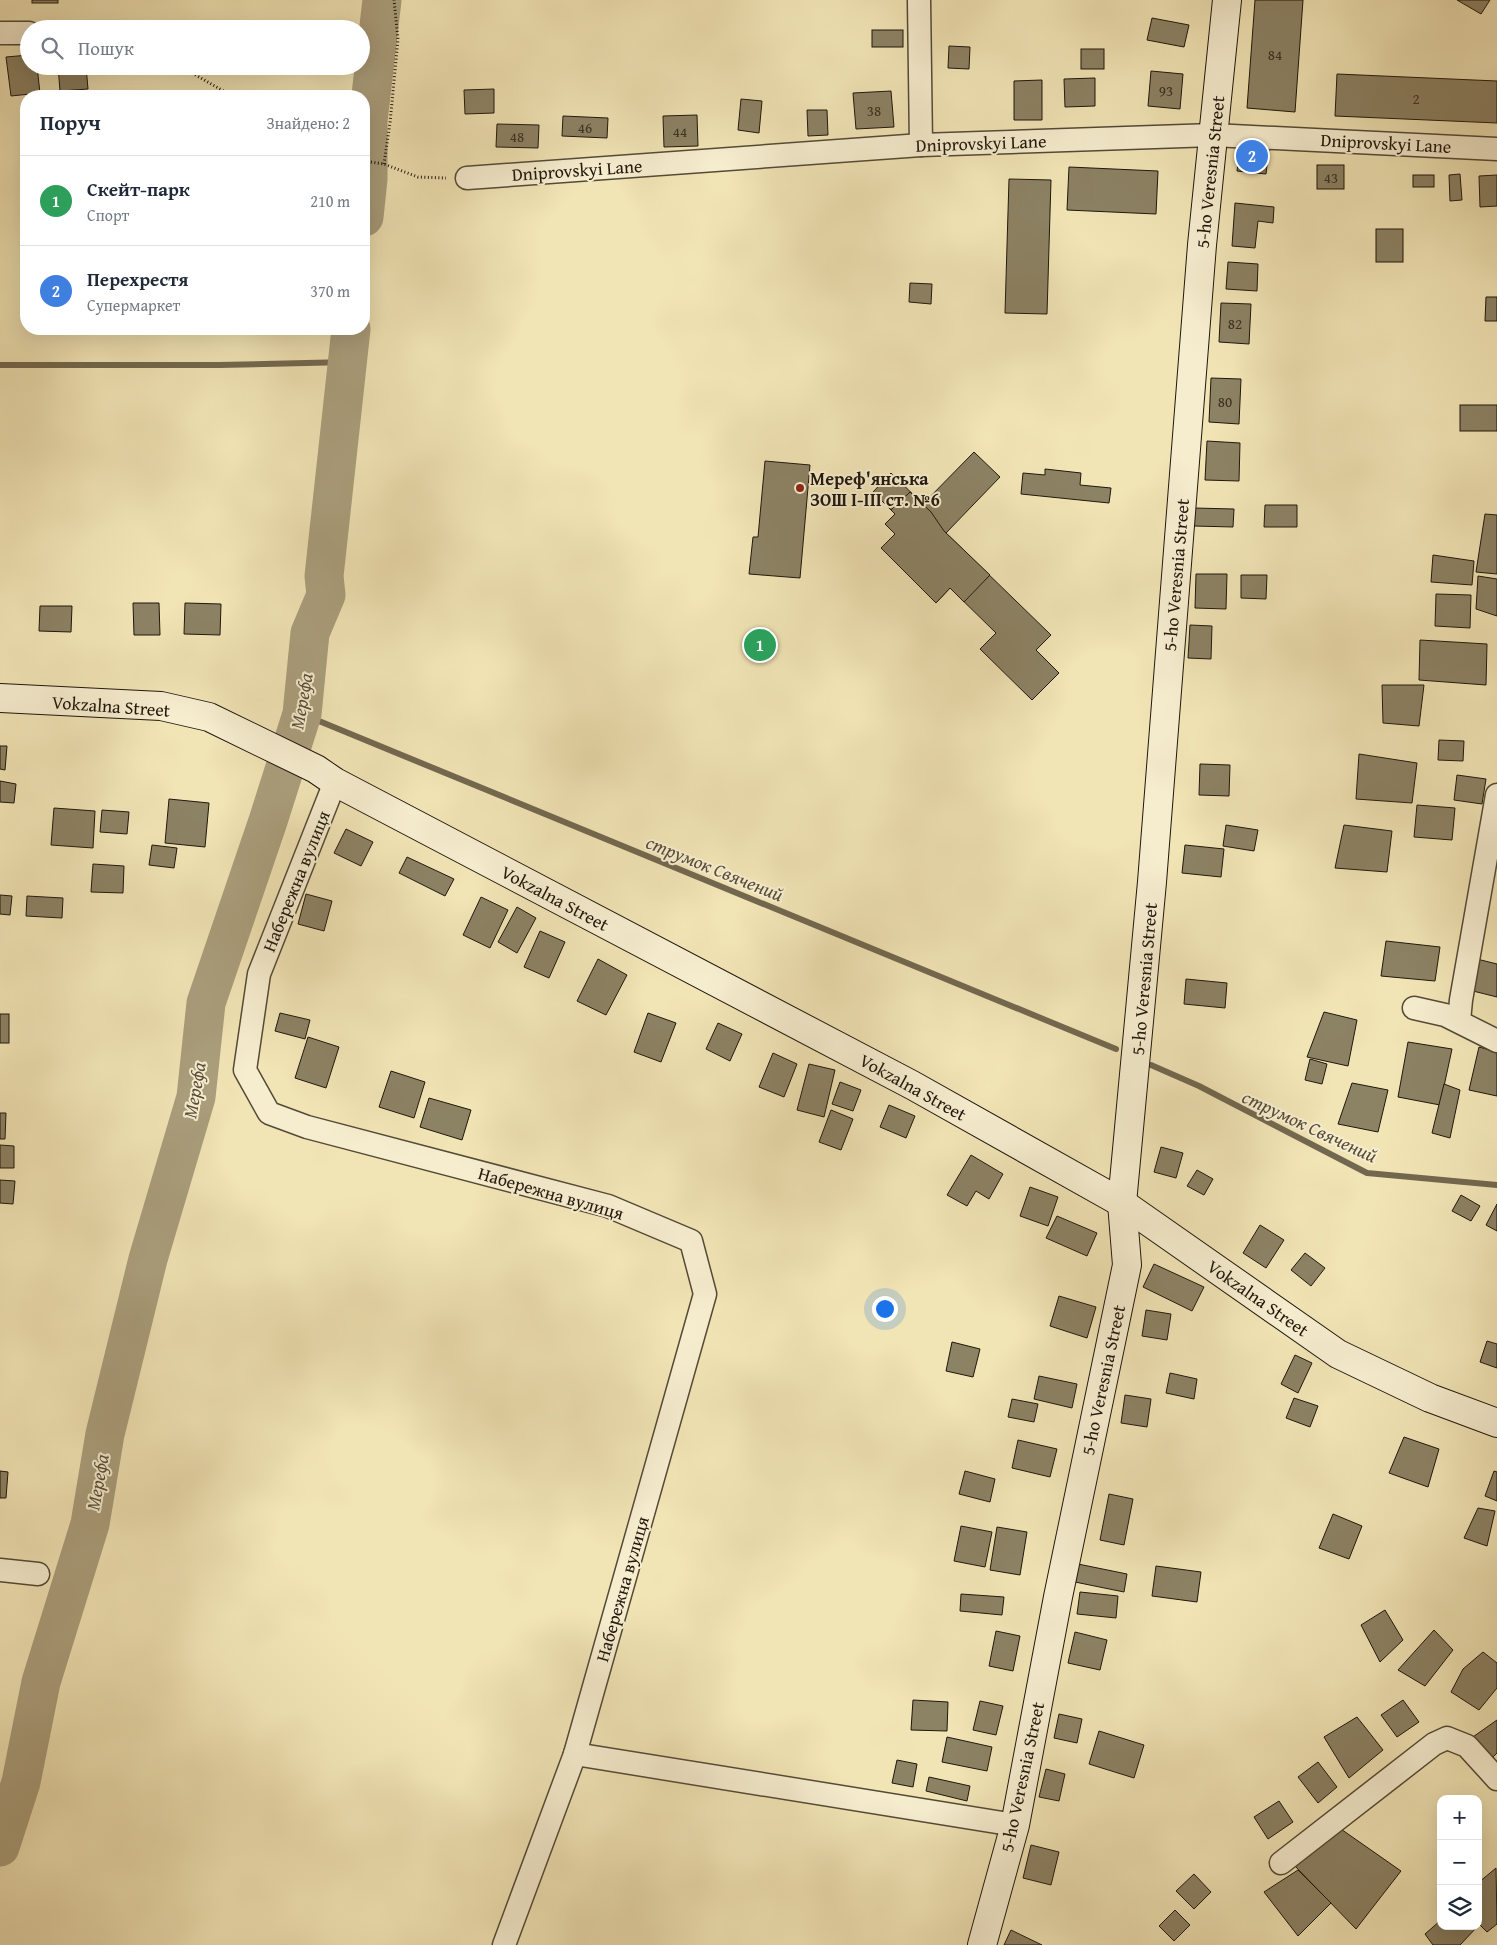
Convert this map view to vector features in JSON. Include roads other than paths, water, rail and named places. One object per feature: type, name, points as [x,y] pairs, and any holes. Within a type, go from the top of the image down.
[{"type":"street","points":[[919,0],[921,145]]},
{"type":"street","name":"5-ho Veresnia Street","points":[[982,1945],[1015,1825],[1058,1597],[1127,1265],[1122,1203],[1151,892],[1202,245],[1227,0]]},
{"type":"street","points":[[0,33],[20,33]]},
{"type":"street","name":"Dniprovskyi Lane","points":[[467,178],[921,145],[1213,135],[1497,149]]},
{"type":"street","name":"Vokzalna Street","points":[[0,698],[161,706],[209,717],[326,776],[912,1085],[1122,1203],[1338,1354],[1430,1398],[1497,1423]]},
{"type":"street","name":"Набережна вулиця","points":[[326,776],[259,974],[245,1070],[269,1113],[307,1128],[618,1210],[691,1240],[705,1294],[575,1754],[504,1945]]},
{"type":"street","points":[[1459,1021],[1461,1000],[1497,795]]},
{"type":"street","points":[[1414,1008],[1445,1015],[1497,1041]]},
{"type":"street","points":[[0,1570],[38,1574]]},
{"type":"street","points":[[1281,1863],[1434,1744],[1447,1738],[1467,1746],[1497,1779]]},
{"type":"street","points":[[575,1754],[1015,1825]]},
{"type":"waterway","name":"Мерефа","points":[[370,104],[382,0]]},
{"type":"waterway","name":"Мерефа","points":[[0,1847],[21,1782],[41,1682],[90,1524],[105,1434],[148,1259],[196,1097],[206,1003],[302,714],[310,633],[326,595],[324,576],[350,335]]},
{"type":"waterway","points":[[0,365],[219,365],[348,362]]},
{"type":"waterway","name":"струмок Свячений","points":[[302,714],[1116,1049]]},
{"type":"waterway","name":"струмок Свячений","points":[[1151,1065],[1199,1086],[1367,1173],[1497,1185]]},
{"type":"place","name":"Перехрестя","points":[[1252,156]]},
{"type":"place","name":"Мереф'янська ЗОШ І-ІІІ ст. №6","points":[[800,488]]},
{"type":"place","name":"Скейт-парк","points":[[760,645]]}]
